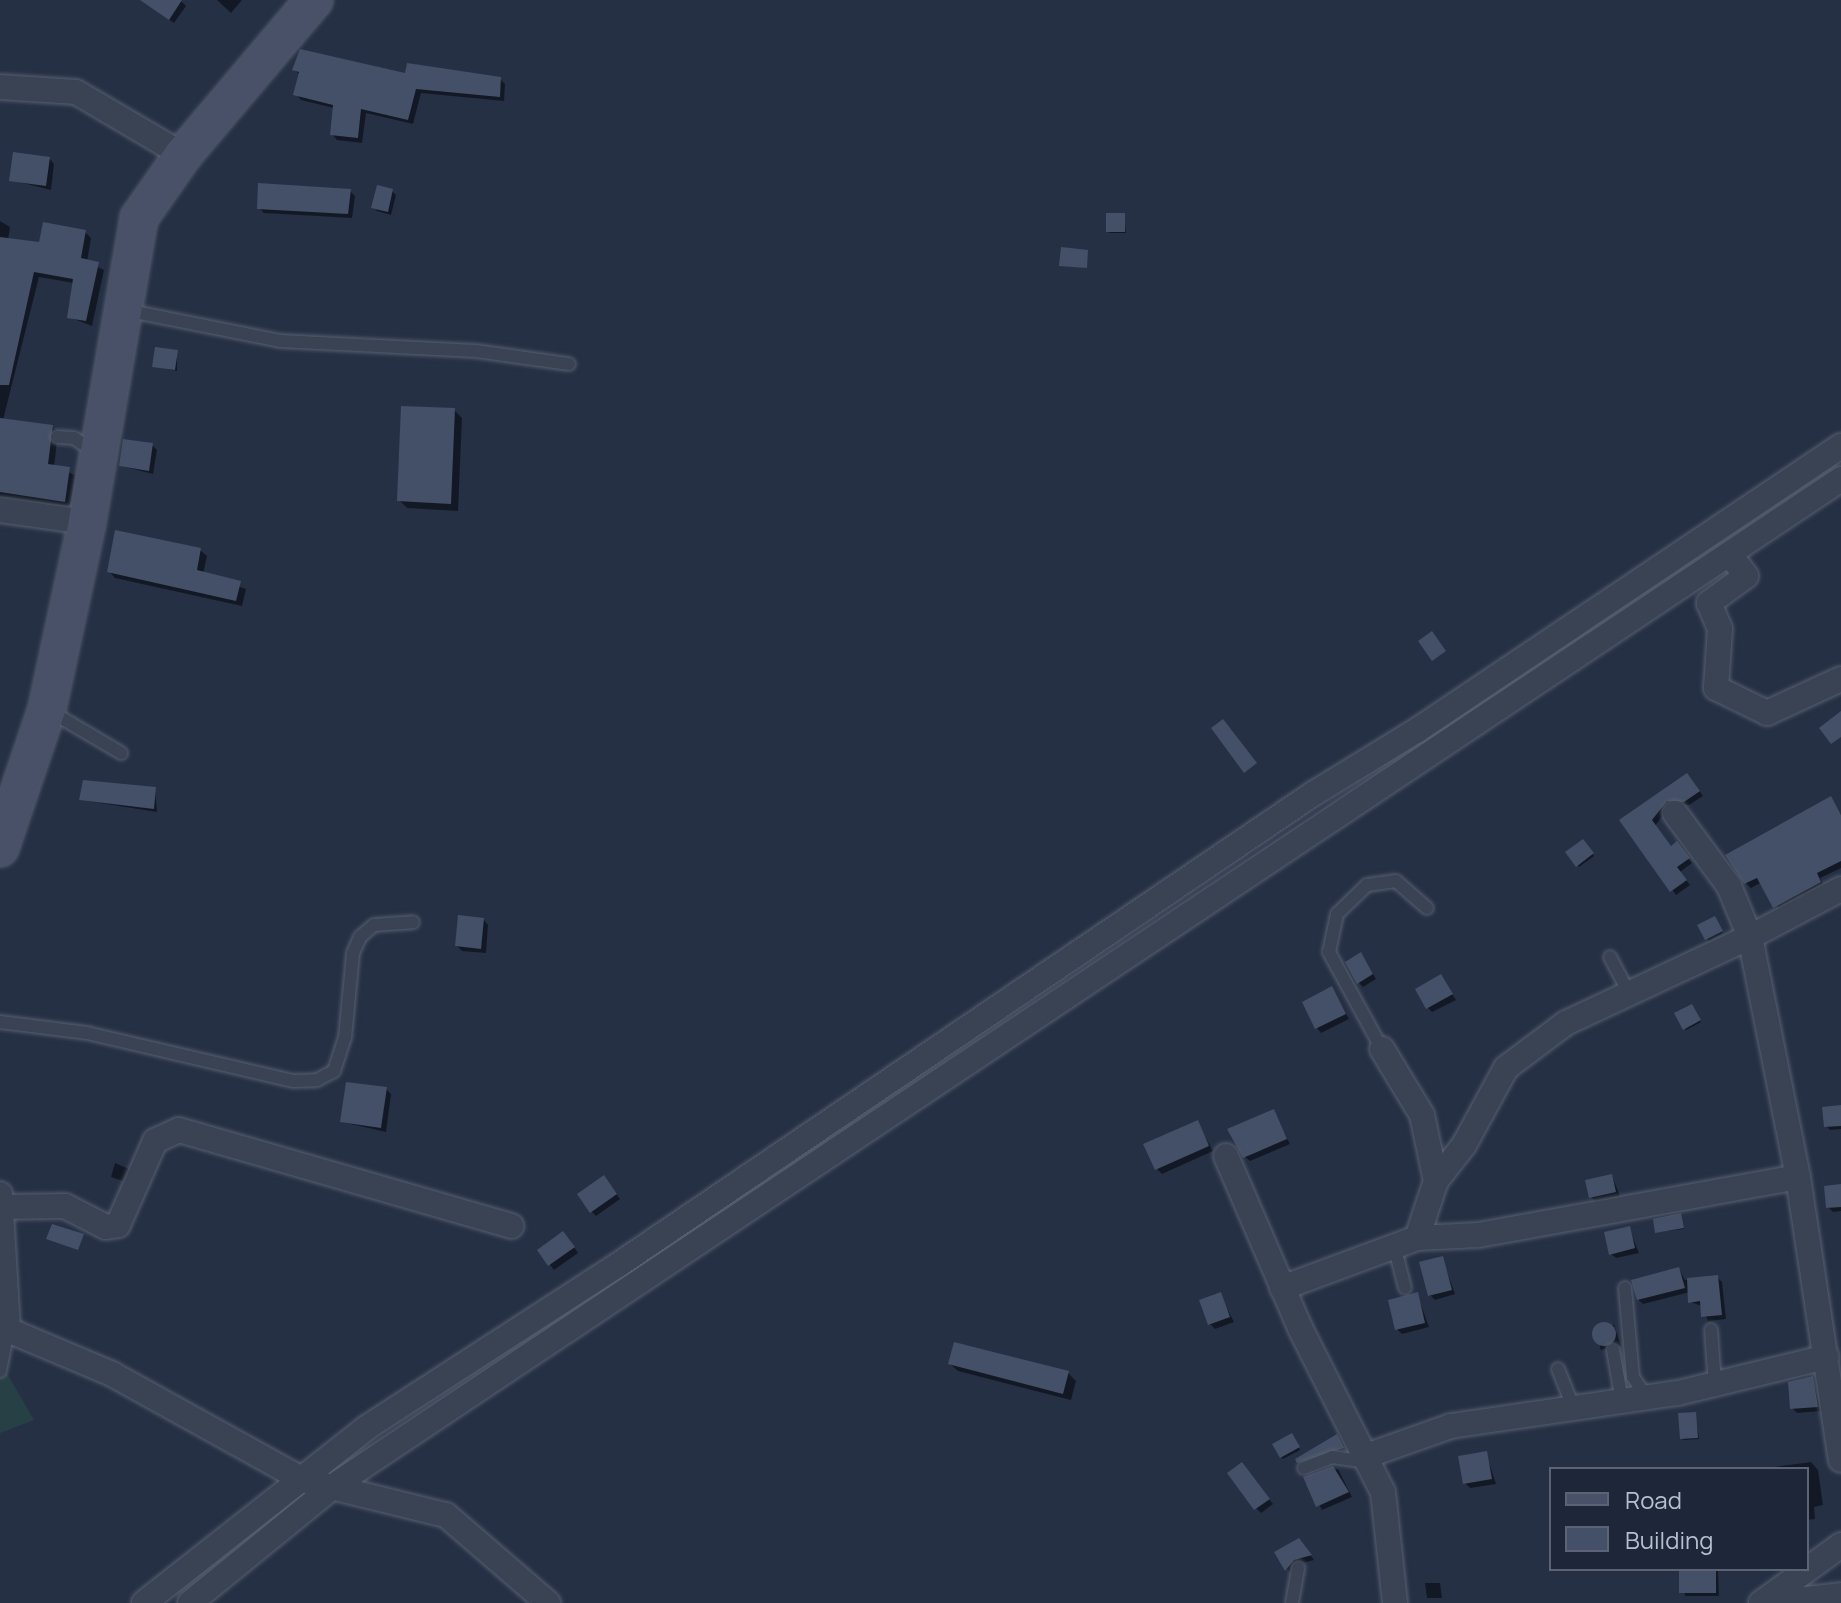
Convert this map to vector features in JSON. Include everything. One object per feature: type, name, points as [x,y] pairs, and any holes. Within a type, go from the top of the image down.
[{"type":"street","points":[[1,841],[47,709],[87,522],[139,218],[183,155],[314,0]]},
{"type":"street","points":[[0,87],[76,92],[183,155]]},
{"type":"street","points":[[144,1603],[366,1428],[618,1265],[1300,803],[1416,731],[1841,446]]},
{"type":"street","points":[[190,1603],[332,1487],[1731,556],[1841,479]]},
{"type":"street","points":[[0,510],[87,522]]},
{"type":"street","points":[[1731,556],[1746,576],[1709,603],[1720,629],[1716,688],[1767,713],[1841,679]]},
{"type":"street","points":[[1675,813],[1729,886],[1750,937],[1798,1177],[1841,1460]]},
{"type":"street","points":[[1406,1243],[1436,1181],[1464,1145],[1506,1068],[1566,1023],[1750,937],[1841,889]]},
{"type":"street","points":[[1382,1049],[1422,1115],[1436,1181]]},
{"type":"street","points":[[1,1207],[65,1206],[106,1227],[118,1225],[155,1141],[179,1130],[511,1226]]},
{"type":"street","points":[[1226,1156],[1282,1288],[1370,1458],[1383,1492],[1395,1603]]},
{"type":"street","points":[[1282,1288],[1406,1243],[1479,1235],[1798,1177]]},
{"type":"street","points":[[0,1194],[8,1330],[112,1374],[303,1480],[446,1515],[548,1603]]},
{"type":"street","points":[[1370,1458],[1451,1426],[1647,1398],[1715,1385],[1827,1357]]},
{"type":"street","points":[[1809,1568],[1841,1545]]},
{"type":"street","points":[[1761,1603],[1805,1571]]},
{"type":"street","points":[[1767,1603],[1841,1595]]},
{"type":"lane","points":[[121,309],[280,341],[476,351],[569,364]]},
{"type":"lane","points":[[57,437],[74,438],[98,454]]},
{"type":"lane","points":[[47,709],[121,753]]},
{"type":"lane","points":[[1382,1049],[1329,952],[1337,914],[1367,885],[1396,881],[1427,908]]},
{"type":"lane","points":[[0,1022],[87,1033],[279,1078],[317,1080],[334,1071],[345,1038],[353,953],[360,937],[374,925],[413,922]]},
{"type":"lane","points":[[1610,957],[1629,993]]},
{"type":"lane","points":[[1405,1288],[1406,1243]]},
{"type":"lane","points":[[1625,1288],[1633,1377],[1647,1398]]},
{"type":"lane","points":[[0,1371],[8,1330]]},
{"type":"lane","points":[[1711,1330],[1715,1385]]},
{"type":"lane","points":[[1613,1350],[1622,1401]]},
{"type":"lane","points":[[1558,1369],[1574,1409]]},
{"type":"lane","points":[[1304,1468],[1332,1457],[1370,1458]]},
{"type":"lane","points":[[1292,1603],[1298,1568]]},
{"type":"green space","points":[[0,1361],[34,1420],[0,1433]]},
{"type":"building","points":[[140,0],[182,0],[169,20]]},
{"type":"building","points":[[300,49],[405,73],[407,63],[501,77],[500,97],[416,89],[408,120],[361,109],[358,138],[330,135],[333,105],[293,95],[299,72],[292,70]]},
{"type":"building","points":[[13,152],[50,157],[46,186],[9,181]]},
{"type":"building","points":[[258,183],[351,189],[348,214],[257,209]]},
{"type":"building","points":[[377,185],[393,189],[388,212],[371,208]]},
{"type":"building","points":[[1106,213],[1125,213],[1125,232],[1106,232]]},
{"type":"building","points":[[43,222],[86,230],[81,258],[99,262],[86,321],[67,318],[73,279],[34,272],[9,385],[0,385],[0,237],[39,242]]},
{"type":"building","points":[[1061,247],[1088,250],[1087,268],[1059,266]]},
{"type":"building","points":[[155,347],[178,350],[175,370],[152,367]]},
{"type":"building","points":[[401,406],[455,408],[451,504],[397,501]]},
{"type":"building","points":[[0,418],[53,425],[48,464],[70,467],[65,502],[0,492]]},
{"type":"building","points":[[123,439],[153,443],[149,471],[119,466]]},
{"type":"building","points":[[115,530],[201,548],[197,570],[241,581],[236,601],[107,572]]},
{"type":"building","points":[[1432,631],[1446,651],[1432,661],[1418,641]]},
{"type":"building","points":[[1841,711],[1841,737],[1831,744],[1819,728]]},
{"type":"building","points":[[1223,719],[1257,763],[1244,773],[1211,728]]},
{"type":"building","points":[[1687,773],[1700,791],[1684,802],[1667,801],[1652,820],[1671,846],[1677,841],[1690,858],[1677,867],[1687,880],[1670,892],[1619,820]]},
{"type":"building","points":[[83,780],[156,787],[154,809],[79,800]]},
{"type":"building","points":[[1831,796],[1841,815],[1841,861],[1817,873],[1821,882],[1773,908],[1757,878],[1744,884],[1725,855]]},
{"type":"building","points":[[1583,839],[1594,853],[1576,867],[1565,852]]},
{"type":"building","points":[[458,915],[484,918],[481,949],[455,946]]},
{"type":"building","points":[[1715,916],[1723,931],[1705,940],[1697,925]]},
{"type":"building","points":[[1361,952],[1373,974],[1357,984],[1345,962]]},
{"type":"building","points":[[1441,974],[1453,994],[1426,1009],[1415,989]]},
{"type":"building","points":[[1332,986],[1346,1014],[1315,1029],[1302,1002]]},
{"type":"building","points":[[1692,1004],[1701,1020],[1683,1030],[1674,1013]]},
{"type":"building","points":[[346,1082],[387,1087],[381,1128],[340,1122]]},
{"type":"building","points":[[1841,1105],[1841,1126],[1824,1127],[1822,1107]]},
{"type":"building","points":[[1274,1109],[1287,1139],[1243,1158],[1227,1129]]},
{"type":"building","points":[[1198,1120],[1209,1146],[1155,1170],[1143,1144]]},
{"type":"building","points":[[1612,1174],[1616,1192],[1589,1198],[1585,1180]]},
{"type":"building","points":[[604,1175],[617,1194],[590,1213],[577,1194]]},
{"type":"building","points":[[1841,1184],[1841,1207],[1826,1208],[1824,1186]]},
{"type":"building","points":[[1681,1213],[1684,1228],[1655,1233],[1653,1219]]},
{"type":"building","points":[[52,1224],[84,1234],[78,1250],[46,1239]]},
{"type":"building","points":[[1630,1226],[1635,1248],[1609,1255],[1604,1232]]},
{"type":"building","points":[[563,1231],[575,1247],[548,1266],[537,1250]]},
{"type":"building","points":[[1443,1256],[1452,1290],[1428,1296],[1419,1262]]},
{"type":"building","points":[[1679,1267],[1685,1288],[1637,1300],[1631,1280]]},
{"type":"building","points":[[1718,1275],[1722,1315],[1701,1317],[1700,1301],[1688,1303],[1687,1278]]},
{"type":"building","points":[[1221,1292],[1230,1317],[1208,1325],[1199,1300]]},
{"type":"building","points":[[1418,1292],[1425,1323],[1395,1330],[1388,1300]]},
{"type":"building","points":[[1604,1322],[1613,1325],[1616,1334],[1613,1343],[1604,1346],[1595,1343],[1592,1334],[1595,1325]]},
{"type":"building","points":[[954,1342],[1069,1371],[1063,1394],[948,1364]]},
{"type":"building","points":[[1813,1376],[1818,1407],[1790,1409],[1788,1382]]},
{"type":"building","points":[[1696,1412],[1698,1438],[1680,1439],[1678,1413]]},
{"type":"building","points":[[1292,1433],[1300,1447],[1280,1458],[1272,1444]]},
{"type":"building","points":[[1337,1434],[1344,1448],[1297,1463],[1295,1459]]},
{"type":"building","points":[[1487,1451],[1492,1479],[1463,1484],[1458,1456]]},
{"type":"building","points":[[1242,1462],[1270,1499],[1254,1510],[1227,1473]]},
{"type":"building","points":[[1333,1466],[1349,1492],[1316,1507],[1303,1477]]},
{"type":"building","points":[[1299,1538],[1312,1555],[1294,1560],[1285,1571],[1274,1552]]},
{"type":"building","points":[[1679,1571],[1716,1571],[1716,1593],[1679,1593]]}]
